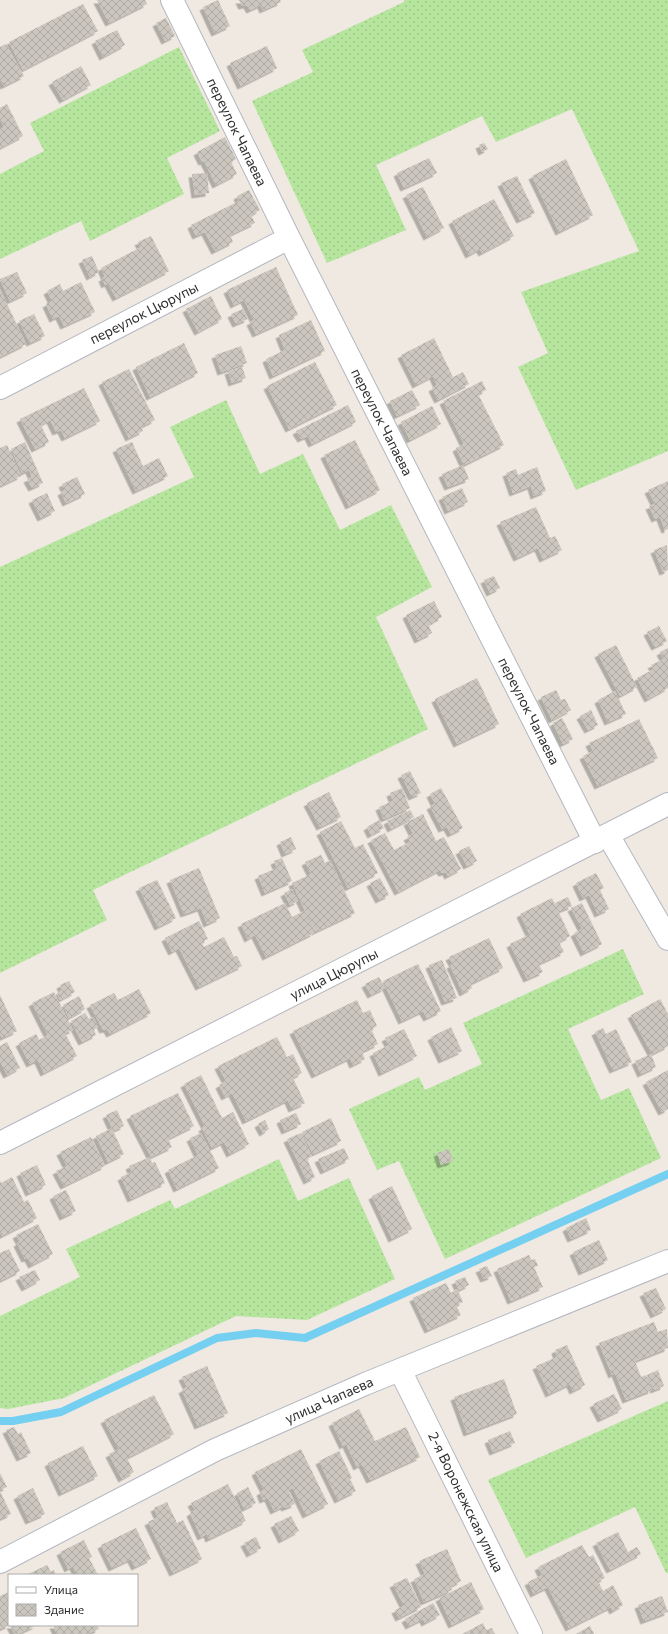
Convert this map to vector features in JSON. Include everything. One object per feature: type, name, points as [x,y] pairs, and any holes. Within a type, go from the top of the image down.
[{"type":"street","name":"переулок Чапаева","points":[[172,0],[289,238],[601,839],[668,939]]},
{"type":"street","name":"переулок Цюрупы","points":[[0,388],[289,238]]},
{"type":"street","name":"улица Цюрупы","points":[[0,1143],[668,804]]},
{"type":"street","name":"улица Чапаева","points":[[0,1562],[215,1450],[400,1370],[668,1261]]},
{"type":"street","name":"2-я Воронежская улица","points":[[400,1370],[531,1634]]},
{"type":"green space","points":[[404,0],[668,0],[668,451],[576,490],[518,367],[548,353],[521,292],[639,251],[572,109],[496,142],[482,116],[376,165],[406,230],[327,263],[252,101],[313,72],[302,50],[404,2]]},
{"type":"green space","points":[[179,47],[220,131],[167,158],[184,194],[90,241],[81,221],[0,259],[0,174],[44,151],[30,123]]},
{"type":"green space","points":[[226,400],[260,474],[303,454],[340,530],[391,505],[432,587],[376,617],[428,729],[93,890],[107,920],[0,973],[0,567],[194,477],[170,427]]},
{"type":"green space","points":[[623,949],[644,994],[568,1029],[601,1100],[629,1088],[661,1158],[445,1259],[399,1161],[377,1170],[349,1109],[419,1077],[425,1090],[482,1064],[463,1023]]},
{"type":"green space","points":[[279,1159],[298,1201],[349,1178],[395,1279],[307,1320],[236,1316],[64,1398],[8,1409],[0,1408],[0,1316],[80,1277],[66,1249],[170,1200],[175,1209]]},
{"type":"green space","points":[[668,1401],[668,1573],[666,1573],[635,1507],[526,1558],[488,1480]]},
{"type":"building","points":[[97,0],[145,0],[147,4],[109,23]]},
{"type":"building","points":[[218,0],[230,26],[215,33],[203,7]]},
{"type":"building","points":[[239,0],[280,0],[281,2],[263,10],[261,5],[250,10],[247,5],[242,6]]},
{"type":"building","points":[[83,4],[98,31],[23,70],[9,42]]},
{"type":"building","points":[[166,18],[175,36],[165,41],[156,23]]},
{"type":"building","points":[[117,30],[125,45],[103,57],[95,41]]},
{"type":"building","points":[[6,44],[24,76],[4,86],[0,79],[0,47]]},
{"type":"building","points":[[267,46],[277,68],[241,86],[230,63]]},
{"type":"building","points":[[81,66],[91,85],[63,100],[52,82]]},
{"type":"building","points":[[7,104],[23,136],[0,148],[0,130],[4,127],[0,119],[0,108]]},
{"type":"building","points":[[225,137],[236,159],[231,162],[237,174],[216,185],[204,161],[202,162],[197,152]]},
{"type":"building","points":[[484,143],[488,149],[482,152],[479,145]]},
{"type":"building","points":[[429,158],[437,173],[404,188],[397,173]]},
{"type":"building","points":[[566,159],[593,215],[559,232],[532,176]]},
{"type":"building","points":[[207,173],[209,193],[195,195],[192,174]]},
{"type":"building","points":[[517,176],[535,213],[520,220],[501,183]]},
{"type":"building","points":[[423,187],[444,228],[427,237],[406,195]]},
{"type":"building","points":[[249,190],[260,210],[251,215],[255,223],[230,235],[233,242],[215,251],[205,232],[196,236],[191,225],[239,201],[237,196]]},
{"type":"building","points":[[494,199],[514,236],[482,253],[480,249],[469,255],[452,221]]},
{"type":"building","points":[[151,236],[169,271],[116,298],[108,283],[105,285],[102,278],[105,277],[101,268],[141,247],[138,242]]},
{"type":"building","points":[[92,256],[99,272],[90,277],[82,260]]},
{"type":"building","points":[[276,267],[298,315],[256,334],[250,322],[254,320],[244,300],[234,305],[227,290]]},
{"type":"building","points":[[17,272],[27,293],[10,301],[0,279]]},
{"type":"building","points":[[81,282],[95,312],[64,326],[59,316],[53,319],[46,304],[52,301],[47,291],[60,284],[63,291]]},
{"type":"building","points":[[0,289],[26,344],[0,357]]},
{"type":"building","points":[[211,296],[222,319],[198,332],[186,309]]},
{"type":"building","points":[[243,309],[248,319],[236,324],[231,314]]},
{"type":"building","points":[[34,314],[45,336],[30,343],[19,321]]},
{"type":"building","points":[[311,320],[325,351],[273,376],[266,359],[285,350],[279,335]]},
{"type":"building","points":[[434,338],[453,377],[437,385],[433,376],[416,385],[401,355]]},
{"type":"building","points":[[184,343],[198,373],[150,397],[136,367]]},
{"type":"building","points":[[241,346],[247,363],[221,372],[215,355]]},
{"type":"building","points":[[315,362],[337,405],[289,429],[267,386]]},
{"type":"building","points":[[242,367],[246,378],[232,383],[228,371]]},
{"type":"building","points":[[129,369],[155,420],[141,427],[143,431],[129,438],[102,382]]},
{"type":"building","points":[[463,372],[469,384],[438,400],[432,388]]},
{"type":"building","points":[[482,381],[486,390],[478,394],[504,445],[464,465],[456,448],[464,444],[443,401]]},
{"type":"building","points":[[84,388],[100,421],[65,438],[61,430],[56,432],[50,420],[41,425],[49,442],[35,449],[20,419]]},
{"type":"building","points":[[412,390],[420,405],[397,416],[390,401]]},
{"type":"building","points":[[348,405],[356,422],[312,444],[308,436],[301,439],[296,431]]},
{"type":"building","points":[[432,406],[441,424],[410,440],[401,422]]},
{"type":"building","points":[[355,440],[380,490],[349,506],[324,455]]},
{"type":"building","points":[[25,442],[43,483],[32,488],[27,479],[32,477],[29,470],[22,473],[11,449]]},
{"type":"building","points":[[132,442],[143,466],[159,458],[168,476],[136,491],[116,449]]},
{"type":"building","points":[[7,445],[21,476],[0,486],[0,448]]},
{"type":"building","points":[[463,465],[469,479],[448,487],[442,474]]},
{"type":"building","points":[[537,467],[546,491],[534,496],[531,486],[513,493],[506,473],[516,469],[518,475]]},
{"type":"building","points":[[77,477],[85,494],[66,503],[61,492],[65,490],[62,484]]},
{"type":"building","points":[[668,481],[668,529],[665,530],[660,517],[655,519],[649,506],[655,504],[648,490]]},
{"type":"building","points":[[462,488],[468,502],[448,511],[442,497]]},
{"type":"building","points":[[47,493],[55,511],[41,518],[32,500]]},
{"type":"building","points":[[536,507],[550,538],[555,536],[562,550],[543,559],[538,548],[517,558],[500,522]]},
{"type":"building","points":[[667,545],[668,570],[663,572],[654,550]]},
{"type":"building","points":[[494,576],[500,588],[490,593],[484,580]]},
{"type":"building","points":[[434,601],[442,617],[432,622],[433,624],[429,626],[432,633],[418,640],[406,615]]},
{"type":"building","points":[[659,626],[667,641],[655,647],[647,632]]},
{"type":"building","points":[[616,645],[637,687],[620,696],[598,654]]},
{"type":"building","points":[[668,648],[668,688],[648,699],[637,678],[654,669],[651,665],[664,659],[660,652]]},
{"type":"building","points":[[477,678],[499,724],[457,744],[435,699]]},
{"type":"building","points":[[556,690],[561,700],[565,699],[571,710],[552,720],[541,697]]},
{"type":"building","points":[[615,691],[626,714],[608,722],[598,700]]},
{"type":"building","points":[[591,710],[598,725],[588,730],[580,716]]},
{"type":"building","points":[[562,718],[573,739],[563,744],[553,723]]},
{"type":"building","points":[[639,719],[658,758],[598,786],[583,756],[593,751],[589,743]]},
{"type":"building","points":[[410,771],[421,793],[412,797],[401,775]]},
{"type":"building","points":[[402,788],[410,808],[384,819],[379,807],[393,801],[390,793]]},
{"type":"building","points":[[441,788],[463,828],[451,834],[447,827],[442,829],[430,806],[435,804],[430,794]]},
{"type":"building","points":[[329,792],[341,817],[320,827],[307,803]]},
{"type":"building","points":[[410,810],[414,817],[391,829],[387,821]]},
{"type":"building","points":[[423,814],[436,841],[444,837],[461,869],[448,876],[446,872],[442,873],[440,870],[398,892],[371,840],[385,833],[394,850],[410,842],[407,837],[413,834],[407,822]]},
{"type":"building","points":[[379,820],[384,828],[371,835],[367,827]]},
{"type":"building","points":[[341,821],[355,848],[363,844],[378,873],[348,888],[320,832]]},
{"type":"building","points":[[291,837],[296,849],[285,854],[280,842]]},
{"type":"building","points":[[469,846],[477,861],[467,866],[459,851]]},
{"type":"building","points":[[321,855],[325,863],[330,860],[355,913],[315,932],[292,883],[311,874],[305,862]]},
{"type":"building","points":[[282,858],[292,881],[265,893],[258,876],[277,868],[274,861]]},
{"type":"building","points":[[199,868],[220,918],[207,924],[201,908],[184,914],[170,880]]},
{"type":"building","points":[[596,873],[604,888],[600,890],[609,909],[598,914],[589,895],[583,898],[576,883]]},
{"type":"building","points":[[380,878],[389,895],[379,900],[370,883]]},
{"type":"building","points":[[157,880],[176,918],[158,927],[139,888]]},
{"type":"building","points":[[292,889],[298,901],[290,905],[284,893]]},
{"type":"building","points":[[568,897],[572,906],[559,911],[555,903]]},
{"type":"building","points":[[552,898],[570,936],[559,942],[564,952],[541,963],[542,964],[539,965],[543,972],[527,979],[510,944],[528,935],[532,939],[520,914]]},
{"type":"building","points":[[285,903],[292,917],[304,911],[314,933],[266,957],[255,935],[248,939],[241,924]]},
{"type":"building","points":[[582,903],[602,944],[584,953],[574,933],[582,929],[571,908]]},
{"type":"building","points":[[199,921],[208,939],[201,942],[204,947],[224,937],[234,957],[237,956],[242,966],[199,987],[179,948],[172,952],[165,938]]},
{"type":"building","points":[[489,938],[503,968],[470,984],[472,988],[463,993],[450,965],[453,964],[449,957]]},
{"type":"building","points":[[442,960],[457,998],[445,1002],[429,965]]},
{"type":"building","points":[[418,964],[441,1011],[427,1018],[423,1011],[402,1021],[383,981]]},
{"type":"building","points":[[379,977],[385,988],[371,995],[365,984]]},
{"type":"building","points":[[69,981],[75,992],[60,1000],[57,993],[62,990],[60,985]]},
{"type":"building","points":[[139,989],[151,1013],[110,1034],[107,1029],[103,1030],[90,1005],[114,993],[118,1000]]},
{"type":"building","points":[[54,992],[73,1030],[65,1033],[77,1056],[44,1073],[38,1060],[30,1064],[19,1043],[36,1034],[39,1040],[48,1035],[32,1003]]},
{"type":"building","points":[[0,995],[17,1031],[2,1038],[0,1034]]},
{"type":"building","points":[[79,996],[85,1009],[69,1018],[63,1005]]},
{"type":"building","points":[[660,999],[668,1014],[668,1046],[652,1054],[631,1015]]},
{"type":"building","points":[[357,1000],[363,1013],[370,1010],[377,1026],[371,1029],[378,1044],[362,1052],[365,1059],[353,1065],[350,1058],[315,1075],[293,1031]]},
{"type":"building","points":[[85,1013],[89,1019],[93,1017],[98,1027],[94,1030],[96,1035],[82,1042],[71,1021]]},
{"type":"building","points":[[451,1027],[462,1051],[442,1060],[431,1037]]},
{"type":"building","points":[[603,1028],[606,1034],[616,1029],[632,1062],[613,1070],[595,1032]]},
{"type":"building","points":[[404,1029],[417,1056],[382,1073],[373,1053],[389,1045],[385,1038]]},
{"type":"building","points":[[277,1037],[287,1057],[293,1054],[302,1073],[293,1078],[305,1103],[292,1109],[288,1100],[246,1121],[232,1093],[225,1097],[219,1085],[226,1081],[218,1066]]},
{"type":"building","points":[[7,1042],[20,1068],[7,1075],[0,1061],[0,1046]]},
{"type":"building","points":[[651,1054],[656,1067],[641,1074],[635,1061]]},
{"type":"building","points":[[668,1070],[668,1109],[662,1112],[646,1082]]},
{"type":"building","points":[[201,1075],[222,1118],[233,1112],[249,1144],[230,1154],[224,1142],[212,1148],[202,1128],[205,1126],[184,1084]]},
{"type":"building","points":[[178,1093],[194,1126],[168,1139],[172,1147],[151,1157],[130,1116]]},
{"type":"building","points":[[117,1110],[124,1126],[113,1131],[124,1154],[108,1162],[96,1136],[112,1128],[106,1115]]},
{"type":"building","points":[[296,1113],[301,1124],[285,1131],[280,1120]]},
{"type":"building","points":[[331,1118],[341,1141],[313,1154],[302,1132]]},
{"type":"building","points":[[265,1120],[269,1129],[263,1133],[258,1124]]},
{"type":"building","points":[[201,1133],[219,1168],[177,1189],[168,1170],[198,1155],[190,1138]]},
{"type":"building","points":[[301,1133],[312,1156],[307,1159],[315,1177],[307,1181],[287,1139]]},
{"type":"building","points":[[91,1137],[105,1166],[64,1186],[56,1171],[67,1166],[60,1152]]},
{"type":"building","points":[[344,1148],[349,1159],[324,1171],[318,1159]]},
{"type":"building","points":[[449,1149],[453,1161],[441,1165],[437,1153]]},
{"type":"building","points":[[150,1157],[152,1163],[155,1162],[165,1183],[131,1199],[121,1177],[132,1172],[129,1166]]},
{"type":"building","points":[[37,1165],[46,1185],[29,1193],[20,1173]]},
{"type":"building","points":[[12,1177],[24,1202],[28,1200],[37,1218],[2,1236],[0,1232],[0,1180],[1,1183]]},
{"type":"building","points":[[392,1186],[412,1229],[392,1239],[372,1196]]},
{"type":"building","points":[[66,1190],[76,1211],[63,1217],[53,1196]]},
{"type":"building","points":[[586,1218],[591,1230],[571,1239],[566,1228]]},
{"type":"building","points":[[38,1224],[53,1254],[32,1265],[28,1258],[25,1259],[17,1243],[20,1242],[16,1235]]},
{"type":"building","points":[[599,1240],[608,1260],[582,1272],[573,1252]]},
{"type":"building","points":[[9,1249],[20,1271],[0,1281],[0,1253]]},
{"type":"building","points":[[529,1255],[531,1260],[535,1259],[538,1266],[534,1267],[543,1287],[511,1301],[497,1269]]},
{"type":"building","points":[[487,1266],[492,1276],[484,1279],[479,1269]]},
{"type":"building","points":[[35,1270],[40,1280],[25,1288],[19,1277]]},
{"type":"building","points":[[465,1277],[469,1285],[459,1290],[455,1281]]},
{"type":"building","points":[[446,1283],[451,1293],[457,1289],[463,1302],[456,1305],[461,1315],[428,1330],[413,1298]]},
{"type":"building","points":[[656,1288],[666,1309],[654,1315],[643,1293]]},
{"type":"building","points":[[654,1322],[658,1332],[667,1329],[668,1348],[635,1361],[641,1377],[646,1375],[652,1390],[626,1400],[615,1373],[612,1375],[599,1343]]},
{"type":"building","points":[[567,1345],[585,1385],[573,1391],[570,1384],[549,1394],[536,1366],[557,1357],[555,1350]]},
{"type":"building","points":[[207,1366],[228,1413],[198,1426],[182,1390],[187,1387],[182,1377]]},
{"type":"building","points":[[658,1370],[664,1386],[654,1390],[647,1375]]},
{"type":"building","points":[[504,1379],[517,1414],[467,1433],[454,1397]]},
{"type":"building","points":[[614,1394],[622,1409],[601,1419],[593,1404]]},
{"type":"building","points":[[154,1395],[174,1434],[127,1458],[134,1472],[122,1479],[109,1454],[119,1449],[104,1420]]},
{"type":"building","points":[[359,1409],[375,1441],[406,1427],[420,1457],[370,1480],[362,1464],[357,1467],[346,1444],[343,1446],[332,1423]]},
{"type":"building","points":[[14,1427],[18,1434],[21,1432],[31,1453],[20,1458],[6,1430]]},
{"type":"building","points":[[510,1431],[515,1443],[493,1452],[488,1440]]},
{"type":"building","points":[[83,1446],[98,1476],[62,1493],[48,1463]]},
{"type":"building","points":[[301,1449],[328,1504],[306,1515],[293,1488],[288,1490],[295,1504],[285,1508],[284,1506],[274,1511],[268,1498],[263,1500],[260,1492],[264,1490],[255,1472]]},
{"type":"building","points":[[339,1451],[352,1478],[350,1479],[356,1491],[338,1500],[319,1461]]},
{"type":"building","points":[[0,1473],[7,1487],[0,1490]]},
{"type":"building","points":[[228,1484],[246,1521],[209,1539],[207,1534],[201,1537],[190,1513],[195,1510],[191,1503]]},
{"type":"building","points":[[248,1487],[256,1503],[244,1509],[237,1493]]},
{"type":"building","points":[[33,1488],[45,1514],[29,1521],[17,1496]]},
{"type":"building","points":[[0,1491],[11,1514],[0,1519]]},
{"type":"building","points":[[167,1502],[177,1523],[183,1520],[202,1559],[173,1573],[148,1522],[158,1517],[154,1508]]},
{"type":"building","points":[[291,1516],[299,1531],[282,1540],[274,1524]]},
{"type":"building","points":[[136,1528],[151,1559],[135,1567],[131,1559],[112,1568],[101,1545]]},
{"type":"building","points":[[618,1532],[628,1552],[637,1547],[641,1554],[610,1570],[596,1543]]},
{"type":"building","points":[[256,1537],[261,1548],[250,1554],[244,1543]]},
{"type":"building","points":[[84,1540],[92,1557],[89,1558],[97,1574],[77,1574],[73,1566],[68,1569],[60,1552]]},
{"type":"building","points":[[582,1545],[589,1557],[593,1555],[605,1578],[598,1581],[603,1591],[613,1585],[623,1605],[613,1611],[611,1607],[569,1628],[548,1587],[534,1594],[528,1582],[542,1575],[538,1567]]},
{"type":"building","points":[[447,1549],[461,1581],[451,1586],[452,1590],[424,1602],[414,1579],[425,1574],[419,1561]]},
{"type":"building","points":[[47,1565],[51,1572],[54,1570],[56,1574],[28,1574]]},
{"type":"building","points":[[407,1578],[421,1607],[399,1618],[395,1610],[404,1606],[393,1584]]},
{"type":"building","points":[[471,1582],[484,1609],[452,1625],[439,1598]]},
{"type":"building","points":[[8,1592],[8,1625],[0,1629],[0,1596]]},
{"type":"building","points":[[662,1596],[668,1612],[644,1621],[638,1605]]},
{"type":"building","points":[[433,1603],[440,1615],[425,1623],[423,1619],[409,1626],[405,1619]]},
{"type":"building","points":[[483,1623],[486,1630],[492,1628],[495,1634],[462,1634]]},
{"type":"building","points":[[11,1626],[35,1626],[18,1634],[15,1634]]},
{"type":"building","points":[[53,1626],[98,1626],[99,1629],[87,1634],[57,1634]]},
{"type":"building","points":[[590,1626],[594,1634],[576,1634]]},
{"type":"waterway","points":[[0,1421],[13,1421],[61,1412],[217,1338],[256,1333],[305,1338],[668,1174]]}]
